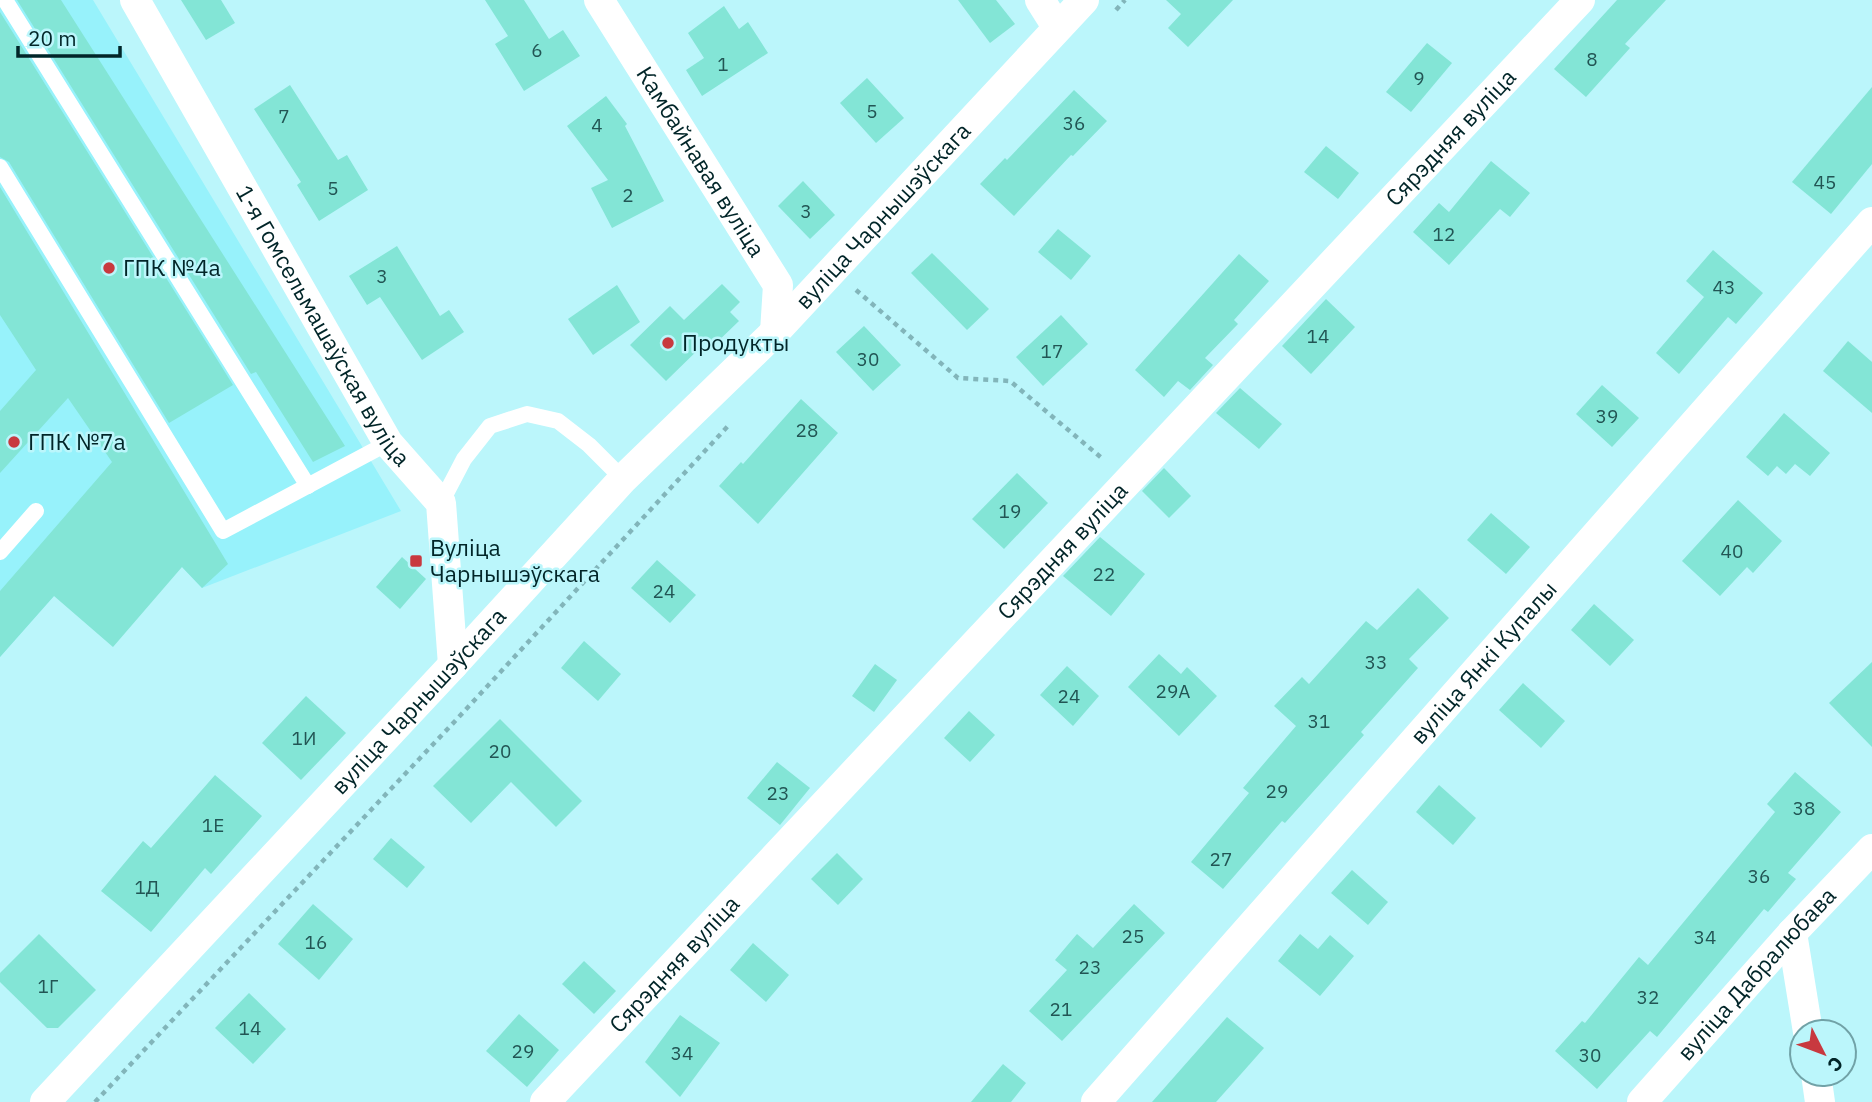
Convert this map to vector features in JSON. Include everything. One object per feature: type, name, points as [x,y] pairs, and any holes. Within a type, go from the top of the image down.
[{"type":"street","name":"1-я Гомсельмашаўская вуліца","points":[[135,0],[388,443],[441,503]]},
{"type":"street","name":"Камбайнавая вуліца","points":[[599,0],[778,285],[775,331]]},
{"type":"street","points":[[1041,0],[1057,27]]},
{"type":"street","name":"вуліца Чарнышэўскага","points":[[45,1102],[453,665],[622,479],[775,331],[1084,0]]},
{"type":"street","name":"Сярэдняя вуліца","points":[[545,1102],[1580,0]]},
{"type":"street","name":"вуліца Янкі Купалы","points":[[1096,1102],[1872,222]]},
{"type":"street","points":[[441,503],[453,665]]},
{"type":"street","name":"вуліца Дабралюбава","points":[[1642,1102],[1792,933],[1872,849]]},
{"type":"street","points":[[1792,933],[1806,1018]]},
{"type":"lane","points":[[5,0],[308,486]]},
{"type":"lane","points":[[0,167],[223,531],[388,443]]},
{"type":"lane","points":[[441,503],[464,459],[490,426],[527,414],[558,421],[589,445],[622,479]]},
{"type":"lane","points":[[0,552],[36,511]]},
{"type":"path","points":[[1115,10],[1125,0]]},
{"type":"path","points":[[846,299],[856,289],[958,378],[1010,381],[1128,480]]},
{"type":"path","points":[[95,1102],[457,719],[735,419]]},
{"type":"shaded area","points":[[0,0],[93,0],[401,511],[202,588],[129,511],[0,657]]},
{"type":"building","name":"ГПК №4а","points":[[17,0],[61,0],[345,446],[313,462],[256,372],[251,374]]},
{"type":"building","points":[[181,0],[221,0],[235,23],[206,40]]},
{"type":"building","points":[[485,0],[524,0],[549,39],[563,30],[580,56],[524,91],[495,44],[508,36]]},
{"type":"building","points":[[958,0],[996,0],[1015,24],[990,43]]},
{"type":"building","points":[[1166,0],[1233,0],[1188,47],[1168,28],[1181,14]]},
{"type":"building","points":[[1617,0],[1666,0],[1625,44],[1630,48],[1586,97],[1554,69]]},
{"type":"building","points":[[724,6],[739,29],[748,22],[768,53],[702,96],[686,70],[704,58],[688,33]]},
{"type":"building","name":"ГПК №4а","points":[[0,12],[233,385],[169,423],[9,162],[0,157]]},
{"type":"building","points":[[1427,43],[1452,63],[1411,112],[1386,92]]},
{"type":"building","points":[[867,78],[904,118],[876,143],[840,103]]},
{"type":"building","points":[[290,85],[338,160],[347,155],[368,190],[319,221],[297,185],[301,182],[254,109]]},
{"type":"building","points":[[1872,87],[1872,164],[1831,214],[1792,182]]},
{"type":"building","points":[[1074,90],[1107,121],[1014,216],[980,184],[1005,158],[1007,160]]},
{"type":"building","points":[[606,96],[627,124],[625,126],[664,201],[612,228],[591,188],[608,180],[567,126]]},
{"type":"building","points":[[1326,146],[1359,173],[1338,199],[1304,172]]},
{"type":"building","points":[[1491,161],[1530,193],[1510,217],[1500,209],[1449,265],[1413,232],[1439,203],[1449,212]]},
{"type":"building","points":[[803,181],[835,215],[810,239],[778,206]]},
{"type":"building","points":[[0,187],[228,564],[202,588],[182,567],[113,647],[54,596],[0,657],[0,591],[112,462],[68,398],[0,473],[0,411],[36,370],[0,315]]},
{"type":"building","points":[[1058,229],[1091,256],[1071,280],[1038,252]]},
{"type":"building","points":[[397,246],[440,316],[449,310],[464,332],[422,360],[380,297],[367,305],[349,276]]},
{"type":"building","points":[[1713,250],[1763,293],[1736,324],[1728,317],[1679,374],[1656,353],[1704,297],[1686,281]]},
{"type":"building","points":[[932,253],[989,309],[967,330],[911,273]]},
{"type":"building","points":[[1239,254],[1269,281],[1234,320],[1238,324],[1205,358],[1213,365],[1190,390],[1178,381],[1164,397],[1135,370]]},
{"type":"building","name":"Продукты","points":[[722,284],[740,302],[730,312],[739,321],[712,347],[706,342],[666,381],[630,345],[670,306],[684,320]]},
{"type":"building","points":[[617,285],[640,322],[593,355],[568,319]]},
{"type":"building","points":[[1326,299],[1355,327],[1311,374],[1282,346]]},
{"type":"building","points":[[1061,315],[1088,344],[1043,386],[1016,357]]},
{"type":"building","points":[[864,326],[901,365],[873,391],[836,352]]},
{"type":"building","points":[[1848,341],[1872,362],[1872,413],[1823,371]]},
{"type":"building","points":[[1602,385],[1639,418],[1612,447],[1576,414]]},
{"type":"building","points":[[1240,388],[1282,424],[1259,449],[1216,413]]},
{"type":"building","points":[[801,399],[838,433],[758,524],[719,486],[741,462],[743,464]]},
{"type":"building","points":[[1784,413],[1830,453],[1810,476],[1795,464],[1786,474],[1777,466],[1768,476],[1746,457]]},
{"type":"building","points":[[1164,468],[1191,496],[1169,518],[1142,491]]},
{"type":"building","points":[[1017,473],[1048,503],[1004,549],[972,519]]},
{"type":"building","points":[[1738,500],[1782,541],[1753,573],[1747,567],[1720,596],[1682,561]]},
{"type":"building","points":[[1491,513],[1530,547],[1506,574],[1467,540]]},
{"type":"building","points":[[1100,537],[1145,574],[1111,616],[1063,576]]},
{"type":"building","points":[[402,557],[426,579],[400,609],[376,587]]},
{"type":"building","points":[[657,560],[696,595],[670,623],[631,588]]},
{"type":"building","points":[[1418,588],[1449,618],[1409,659],[1418,668],[1361,732],[1364,735],[1285,823],[1282,821],[1223,889],[1191,862],[1249,793],[1243,788],[1296,726],[1274,706],[1302,677],[1309,684],[1366,621],[1377,630]]},
{"type":"building","points":[[1594,604],[1634,640],[1610,666],[1571,630]]},
{"type":"building","points":[[584,641],[621,674],[598,701],[561,668]]},
{"type":"building","points":[[1159,654],[1181,674],[1187,667],[1217,696],[1179,736],[1128,687]]},
{"type":"building","points":[[1872,662],[1872,747],[1829,703]]},
{"type":"building","points":[[875,664],[897,680],[874,712],[852,696]]},
{"type":"building","points":[[1067,666],[1099,696],[1073,726],[1040,695]]},
{"type":"building","points":[[1523,683],[1565,721],[1541,748],[1499,710]]},
{"type":"building","points":[[306,696],[346,733],[301,780],[262,743]]},
{"type":"building","points":[[969,711],[995,735],[970,762],[944,738]]},
{"type":"building","points":[[500,719],[582,801],[556,827],[511,782],[471,823],[433,786]]},
{"type":"building","points":[[777,762],[810,788],[780,825],[747,798]]},
{"type":"building","points":[[1795,772],[1841,812],[1788,873],[1796,879],[1768,912],[1764,909],[1657,1037],[1650,1031],[1597,1089],[1555,1051],[1582,1021],[1585,1023],[1639,957],[1648,965],[1775,812],[1767,804]]},
{"type":"building","points":[[215,775],[262,816],[211,874],[205,868],[151,932],[101,891],[143,841],[151,848]]},
{"type":"building","points":[[1439,785],[1476,818],[1453,845],[1416,812]]},
{"type":"building","points":[[391,838],[425,867],[407,888],[373,859]]},
{"type":"building","points":[[837,853],[863,879],[838,905],[811,879]]},
{"type":"building","points":[[1352,870],[1388,902],[1368,925],[1331,893]]},
{"type":"building","points":[[313,904],[353,939],[319,980],[278,944]]},
{"type":"building","points":[[1134,904],[1165,933],[1062,1041],[1029,1011],[1067,970],[1055,960],[1077,934],[1093,948]]},
{"type":"building","points":[[39,934],[96,990],[58,1028],[47,1028],[0,982],[0,973]]},
{"type":"building","points":[[1300,934],[1318,949],[1330,935],[1354,956],[1320,996],[1278,961]]},
{"type":"building","points":[[753,943],[789,975],[766,1002],[730,970]]},
{"type":"building","points":[[584,961],[616,991],[594,1014],[562,984]]},
{"type":"building","points":[[249,993],[286,1029],[253,1064],[215,1028]]},
{"type":"building","points":[[519,1014],[559,1050],[527,1087],[486,1051]]},
{"type":"building","points":[[680,1015],[720,1043],[680,1097],[645,1062]]},
{"type":"building","points":[[1227,1017],[1264,1048],[1216,1102],[1152,1102]]},
{"type":"building","points":[[1003,1064],[1026,1083],[1011,1102],[971,1102]]},
{"type":"place","name":"ГПК №4а","points":[[109,268]]},
{"type":"place","name":"Продукты","points":[[668,343]]},
{"type":"place","name":"ГПК №7а","points":[[14,442]]},
{"type":"place","name":"Вуліца Чарнышэўскага","points":[[416,561]]}]
